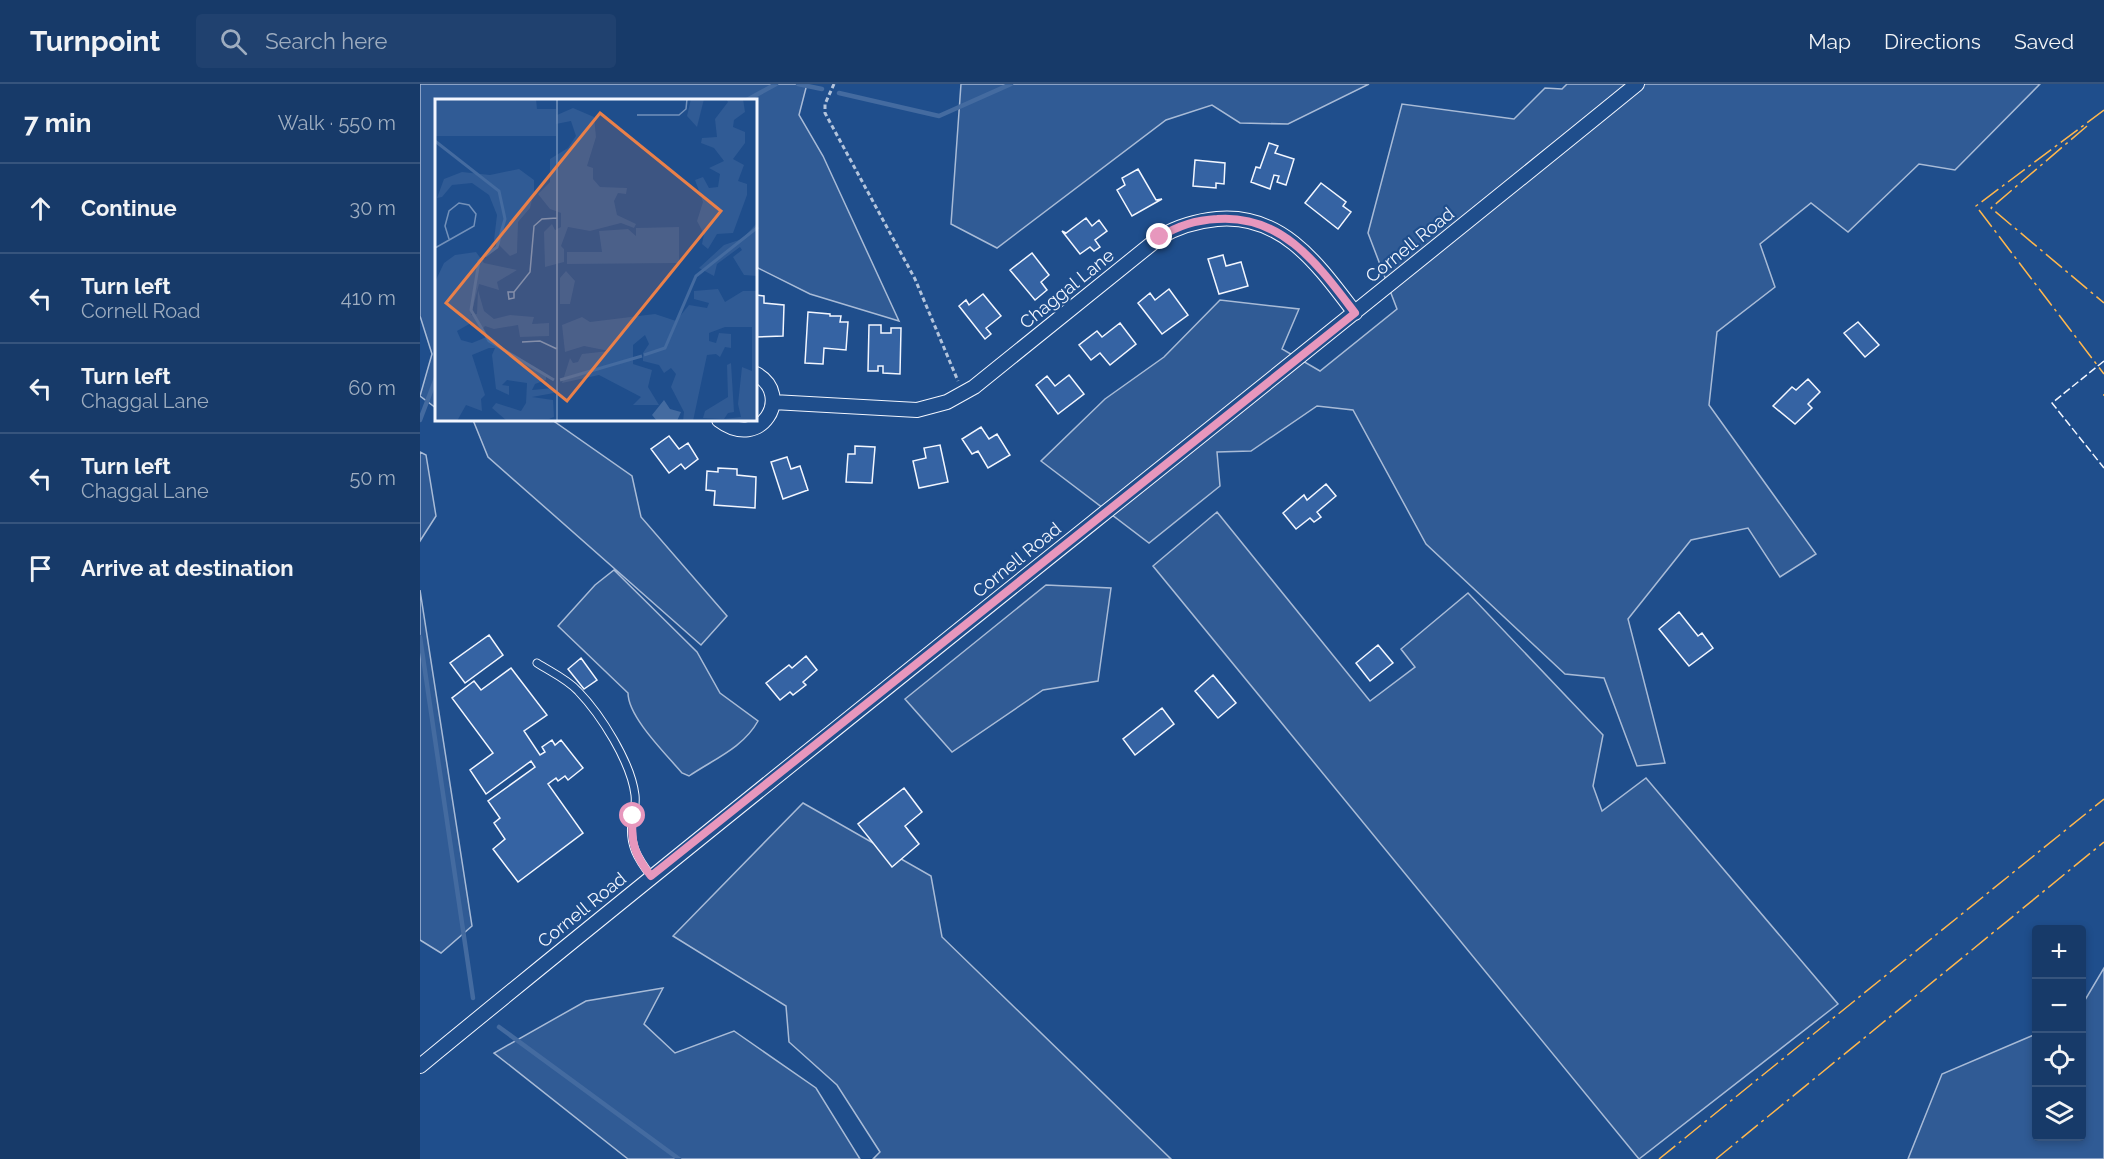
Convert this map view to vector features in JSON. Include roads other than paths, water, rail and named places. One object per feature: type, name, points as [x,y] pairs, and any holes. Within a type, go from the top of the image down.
[{"type":"street","name":"Cornell Road","points":[[420,1066],[651,876],[1355,313],[1637,84]]},
{"type":"street","name":"Chaggal Lane","points":[[773,402],[906,411],[937,406],[963,394],[1160,237],[1200,221],[1223,218],[1248,220],[1285,235],[1319,267],[1355,313]]},
{"type":"street","points":[[722,422],[731,429],[751,430],[768,416],[773,402],[767,382],[758,375]]},
{"type":"lane","points":[[537,663],[563,678],[579,692],[621,755],[635,797],[631,834],[633,847],[637,858],[651,876]]},
{"type":"waterway","points":[[749,99],[776,84]]},
{"type":"waterway","points":[[798,84],[822,89]]},
{"type":"waterway","points":[[839,93],[939,116],[1011,84]]},
{"type":"waterway","points":[[420,420],[435,381]]},
{"type":"waterway","points":[[420,637],[473,998]]},
{"type":"waterway","points":[[499,1027],[679,1159]]}]
